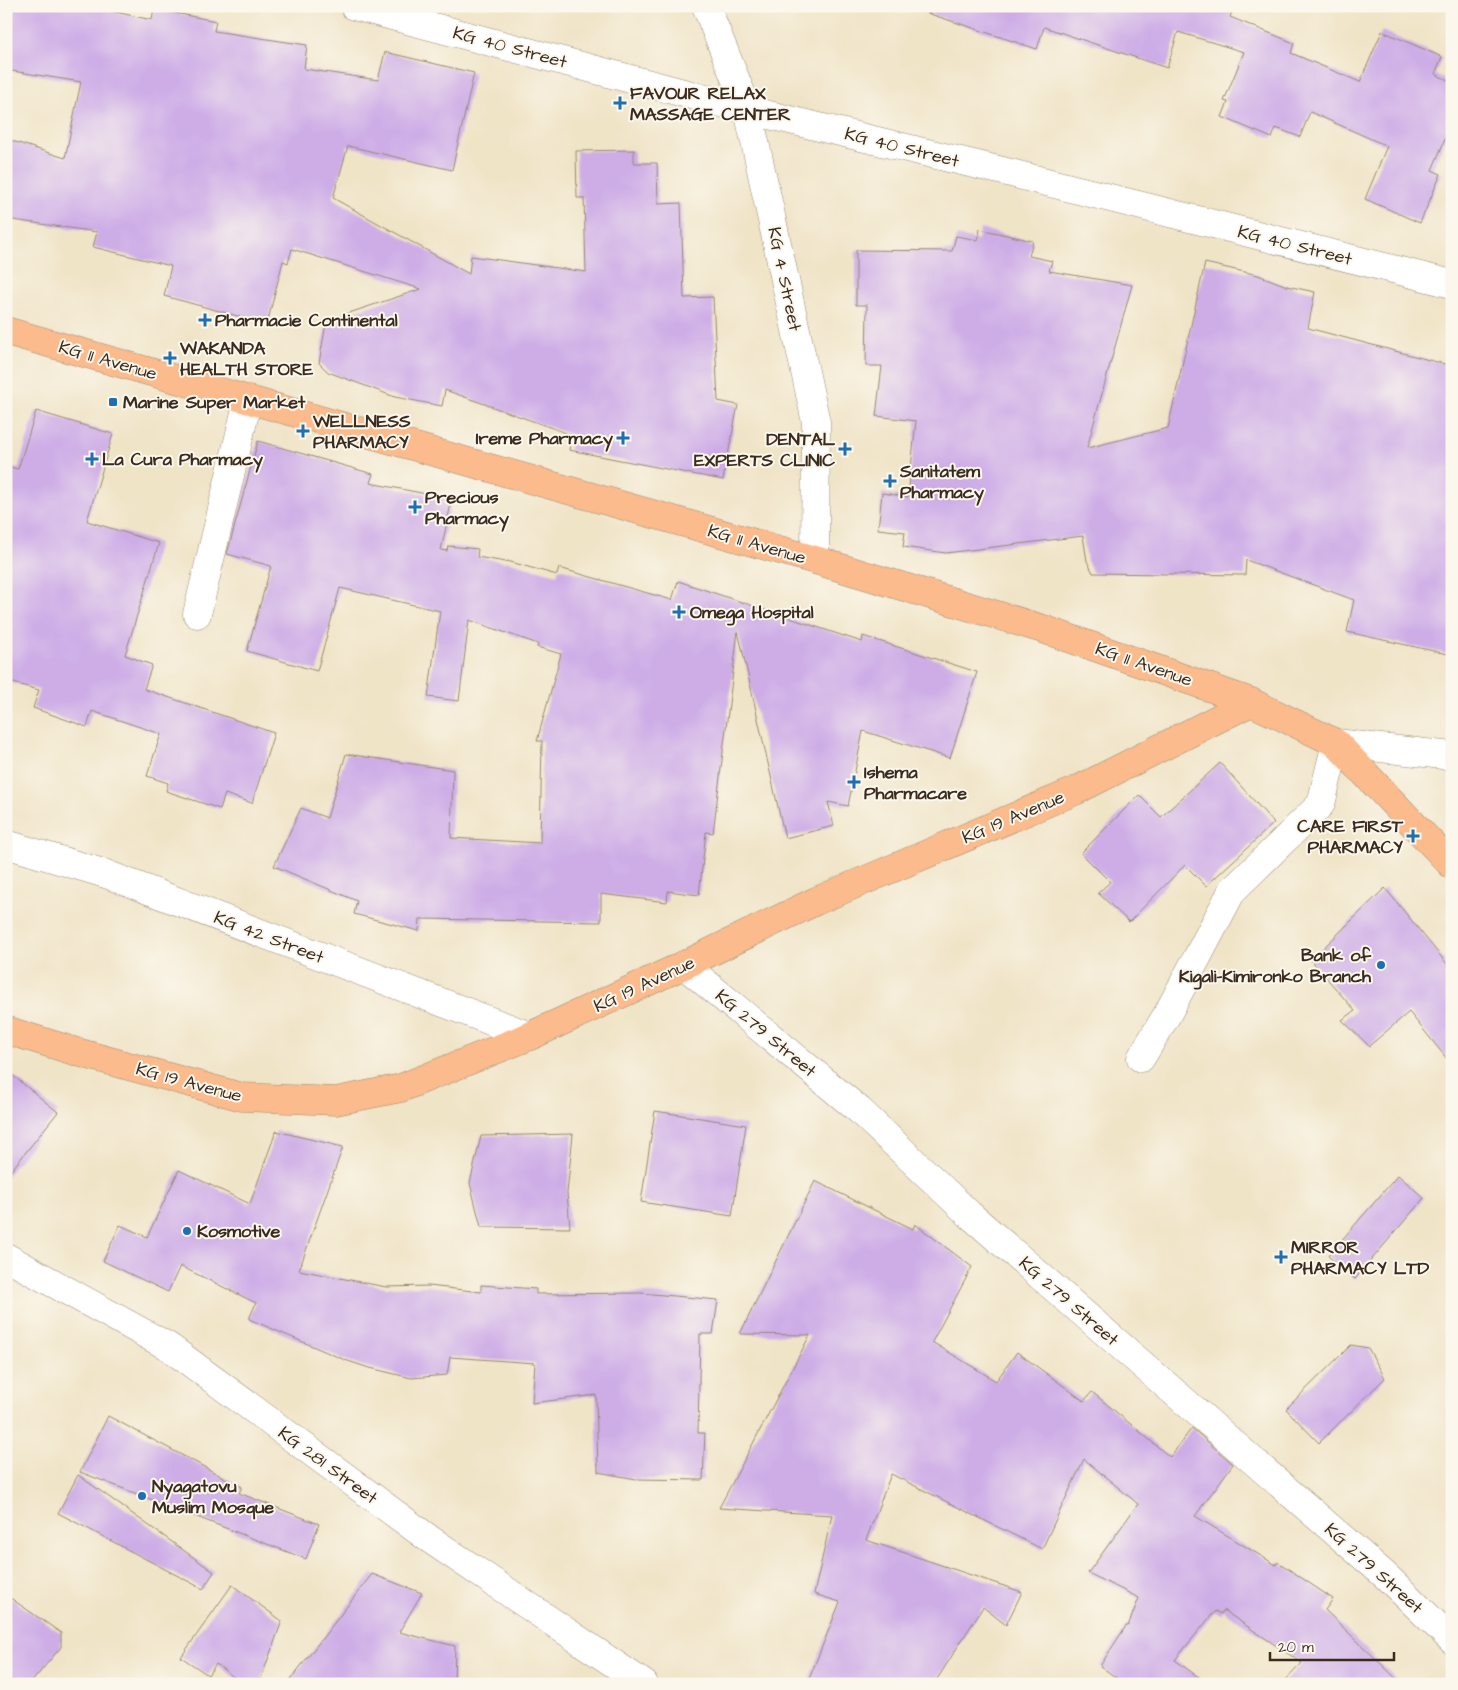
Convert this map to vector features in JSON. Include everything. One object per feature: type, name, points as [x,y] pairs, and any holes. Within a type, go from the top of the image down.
[{"type":"main road","name":"KG 11 Avenue","points":[[6,331],[815,560],[1044,629],[1251,702],[1336,742],[1452,865]]},
{"type":"main road","name":"KG 19 Avenue","points":[[6,1030],[242,1098],[336,1101],[401,1088],[530,1036],[684,965],[816,900],[1075,791],[1251,702]]},
{"type":"street","name":"KG 40 Street","points":[[354,6],[748,110],[1452,284]]},
{"type":"street","name":"KG 4 Street","points":[[706,6],[748,110],[816,422],[815,560]]},
{"type":"street","points":[[197,614],[248,400]]},
{"type":"street","points":[[1141,1058],[1168,1013],[1232,891],[1321,804],[1336,742],[1452,756]]},
{"type":"street","name":"KG 42 Street","points":[[6,844],[106,874],[530,1036]]},
{"type":"street","name":"KG 279 Street","points":[[684,965],[859,1110],[969,1214],[1387,1577],[1452,1640]]},
{"type":"street","name":"KG 281 Street","points":[[6,1257],[169,1347],[428,1538],[644,1684]]},
{"type":"building","points":[[6,6],[88,6],[152,20],[154,9],[216,21],[214,31],[307,45],[304,69],[378,80],[385,52],[474,73],[452,170],[348,146],[333,198],[469,274],[471,256],[586,272],[584,198],[577,198],[576,151],[634,150],[634,163],[657,163],[658,204],[681,203],[684,298],[713,297],[718,401],[738,405],[723,480],[569,450],[572,435],[445,390],[442,406],[395,397],[328,372],[319,363],[325,329],[331,319],[421,289],[292,249],[288,263],[283,261],[267,324],[164,296],[171,266],[93,247],[97,232],[6,219],[6,139],[65,158],[81,82],[6,70]]},
{"type":"building","points":[[928,6],[1234,6],[1230,17],[1294,43],[1291,53],[1360,82],[1382,31],[1442,57],[1435,74],[1452,82],[1452,123],[1432,170],[1441,174],[1420,223],[1365,199],[1387,146],[1310,112],[1300,137],[1276,128],[1272,138],[1222,117],[1228,102],[1224,101],[1244,52],[1178,32],[1167,68],[1044,27],[1037,49],[927,13]]},
{"type":"building","points":[[980,229],[1033,241],[1029,256],[1052,261],[1049,271],[1132,285],[1087,448],[1168,428],[1205,263],[1258,275],[1287,286],[1315,292],[1308,328],[1452,366],[1452,655],[1347,632],[1354,600],[1246,560],[1245,575],[1093,573],[1087,561],[1083,536],[946,553],[903,547],[905,532],[878,529],[882,493],[908,497],[916,421],[876,416],[882,366],[866,366],[867,305],[856,305],[856,250],[952,251],[956,236],[978,240]]},
{"type":"building","points":[[36,411],[113,434],[87,521],[159,543],[125,655],[152,665],[144,689],[274,733],[252,803],[225,794],[220,809],[166,791],[168,783],[147,776],[161,734],[92,711],[87,727],[33,708],[39,690],[6,681],[6,466],[18,469]]},
{"type":"building","points":[[258,441],[373,474],[370,483],[452,499],[441,550],[447,551],[448,546],[478,549],[477,557],[507,561],[557,575],[559,568],[672,600],[678,581],[862,642],[863,636],[977,672],[950,758],[863,731],[848,806],[828,802],[834,826],[785,838],[738,631],[713,833],[706,832],[699,895],[668,891],[667,902],[601,894],[601,922],[420,919],[419,931],[354,914],[357,901],[274,866],[301,808],[327,818],[346,754],[453,770],[451,838],[540,843],[542,741],[537,741],[561,654],[537,647],[538,644],[469,620],[459,701],[428,697],[440,611],[340,588],[317,671],[247,651],[271,566],[227,554]]},
{"type":"building","points":[[1220,763],[1274,823],[1206,886],[1185,865],[1129,922],[1098,893],[1110,882],[1081,853],[1139,795],[1161,817]]},
{"type":"building","name":"Bank of Kigali-Kimironko Branch","points":[[1385,888],[1452,970],[1452,1065],[1409,1012],[1369,1046],[1342,1020],[1355,1011],[1311,960]]},
{"type":"building","points":[[6,1070],[58,1112],[6,1177]]},
{"type":"building","points":[[655,1111],[746,1125],[732,1216],[641,1202]]},
{"type":"building","points":[[276,1131],[343,1147],[299,1270],[386,1287],[429,1286],[481,1292],[481,1285],[536,1289],[536,1294],[641,1293],[718,1300],[713,1334],[700,1334],[698,1433],[705,1433],[703,1480],[636,1479],[598,1472],[596,1395],[532,1403],[535,1363],[450,1357],[447,1375],[411,1378],[345,1360],[249,1319],[256,1303],[180,1266],[168,1292],[103,1261],[120,1225],[147,1237],[179,1170],[250,1204]]},
{"type":"building","points":[[573,1134],[567,1193],[570,1228],[481,1227],[470,1183],[481,1136]]},
{"type":"building","points":[[1398,1175],[1424,1198],[1355,1279],[1328,1256]]},
{"type":"building","points":[[815,1181],[913,1229],[915,1224],[972,1267],[932,1342],[996,1381],[1017,1352],[1084,1401],[1092,1392],[1170,1457],[1192,1428],[1233,1464],[1195,1516],[1276,1565],[1278,1562],[1333,1599],[1325,1610],[1402,1684],[1282,1684],[1302,1663],[1223,1610],[1221,1614],[1215,1611],[1175,1660],[1208,1684],[1125,1684],[1100,1666],[1126,1626],[1128,1626],[1139,1598],[1088,1573],[1138,1504],[1084,1459],[1042,1549],[891,1474],[866,1540],[1022,1592],[1006,1625],[983,1607],[934,1684],[807,1684],[840,1602],[814,1594],[832,1515],[719,1508],[810,1335],[740,1334]]},
{"type":"building","points":[[1351,1345],[1368,1348],[1385,1378],[1319,1443],[1286,1409]]},
{"type":"building","points":[[108,1416],[242,1487],[239,1493],[319,1524],[306,1559],[80,1472]]},
{"type":"building","points":[[78,1475],[214,1572],[203,1589],[58,1513]]},
{"type":"building","points":[[372,1574],[422,1593],[399,1632],[455,1646],[454,1684],[287,1684]]},
{"type":"building","points":[[232,1585],[282,1621],[259,1684],[243,1684],[216,1664],[208,1675],[181,1657]]},
{"type":"building","points":[[6,1595],[61,1633],[61,1647],[30,1684],[6,1684]]},
{"type":"place","name":"FAVOUR RELAX MASSAGE CENTER","points":[[620,103]]},
{"type":"place","name":"Pharmacie Continental","points":[[205,320]]},
{"type":"place","name":"WAKANDA HEALTH STORE","points":[[170,358]]},
{"type":"place","name":"Marine Super Market","points":[[113,402]]},
{"type":"place","name":"WELLNESS PHARMACY","points":[[303,431]]},
{"type":"place","name":"Ireme Pharmacy","points":[[623,438]]},
{"type":"place","name":"DENTAL EXPERTS CLINIC","points":[[845,449]]},
{"type":"place","name":"La Cura Pharmacy","points":[[92,459]]},
{"type":"place","name":"Sanitatem Pharmacy","points":[[890,481]]},
{"type":"place","name":"Precious Pharmacy","points":[[415,507]]},
{"type":"place","name":"Omega Hospital","points":[[679,612]]},
{"type":"place","name":"Ishema Pharmacare","points":[[854,782]]},
{"type":"place","name":"CARE FIRST PHARMACY","points":[[1413,836]]},
{"type":"place","name":"Bank of Kigali-Kimironko Branch","points":[[1381,965]]},
{"type":"place","name":"Kosmotive","points":[[187,1231]]},
{"type":"place","name":"MIRROR PHARMACY LTD","points":[[1281,1257]]},
{"type":"place","name":"Nyagatovu Muslim Mosque","points":[[142,1496]]}]
